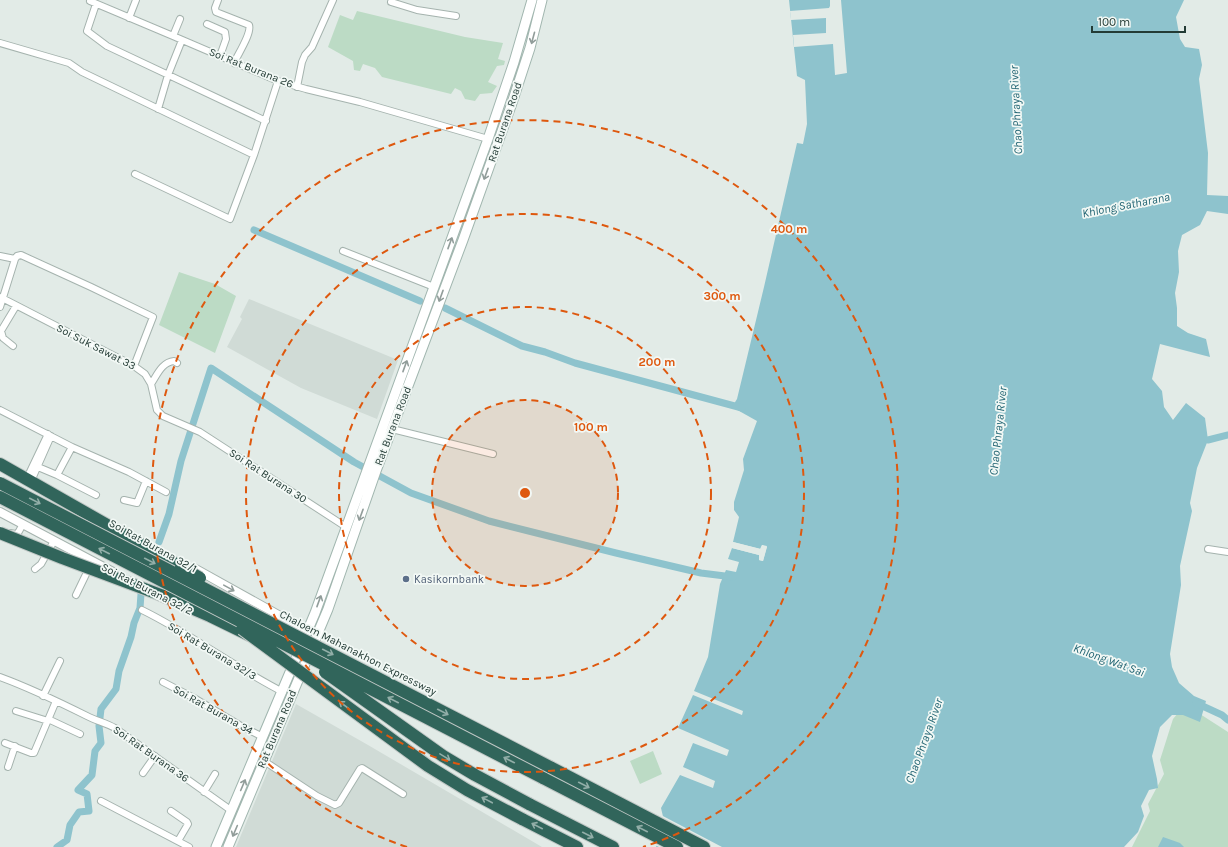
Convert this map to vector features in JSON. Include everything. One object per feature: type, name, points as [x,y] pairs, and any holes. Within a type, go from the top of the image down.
[{"type":"highway","points":[[0,464],[208,583],[237,604],[277,637]]},
{"type":"highway","name":"Chaloem Mahanakhon Expressway","points":[[0,483],[704,847]]},
{"type":"highway","points":[[0,497],[677,847]]},
{"type":"highway","points":[[0,533],[176,601],[250,635]]},
{"type":"highway","points":[[577,847],[467,790],[428,766],[224,616],[196,591],[245,615],[411,734],[453,762],[523,801],[613,847]]},
{"type":"main road","name":"Rat Burana Road","points":[[228,847],[328,608],[371,473],[434,287],[488,139],[514,62],[532,0]]},
{"type":"main road","name":"Rat Burana Road","points":[[216,847],[294,664],[346,527],[392,429],[463,240],[511,106],[530,48],[542,0]]},
{"type":"street","points":[[129,18],[136,0]]},
{"type":"street","points":[[218,0],[215,8],[216,12],[250,26],[248,35],[234,63]]},
{"type":"street","points":[[297,87],[302,62],[305,55],[312,47],[333,0]]},
{"type":"street","name":"Soi Rat Burana 26","points":[[90,2],[278,81],[360,102],[488,139]]},
{"type":"street","points":[[392,2],[417,10],[456,16]]},
{"type":"street","points":[[96,4],[87,28],[88,32],[107,46],[266,121]]},
{"type":"street","points":[[173,36],[180,19]]},
{"type":"street","points":[[207,24],[225,32],[226,38],[220,56]]},
{"type":"street","points":[[158,109],[168,75],[182,40]]},
{"type":"street","points":[[0,43],[69,63],[82,72],[254,155]]},
{"type":"street","points":[[135,174],[230,219],[266,121],[278,81]]},
{"type":"street","points":[[344,251],[434,287]]},
{"type":"street","points":[[0,307],[15,260],[17,256],[21,255],[153,317],[134,366]]},
{"type":"street","points":[[0,256],[15,260]]},
{"type":"street","name":"Soi Suk Sawat 33","points":[[2,298],[134,366],[145,374],[151,384]]},
{"type":"street","points":[[13,346],[3,338],[1,331],[16,306]]},
{"type":"street","points":[[151,384],[166,363],[174,361],[177,363]]},
{"type":"street","name":"Soi Rat Burana 30","points":[[151,384],[154,402],[157,410],[163,416],[200,432],[346,527]]},
{"type":"street","points":[[0,410],[72,447],[129,472],[166,492]]},
{"type":"street","points":[[392,429],[493,454]]},
{"type":"street","points":[[30,477],[38,467],[50,435]]},
{"type":"street","points":[[30,477],[50,435]]},
{"type":"street","points":[[57,475],[72,447]]},
{"type":"street","name":"Soi Rat Burana 32/1","points":[[0,459],[307,631]]},
{"type":"street","points":[[38,467],[96,495]]},
{"type":"street","points":[[124,500],[137,503],[146,481]]},
{"type":"street","name":"Soi Rat Burana 32/2","points":[[0,512],[92,561],[294,664]]},
{"type":"street","points":[[0,529],[16,534],[23,524]]},
{"type":"street","points":[[35,569],[41,564],[54,540]]},
{"type":"street","points":[[1208,549],[1228,552]]},
{"type":"street","points":[[76,595],[92,561]]},
{"type":"street","name":"Soi Rat Burana 32/3","points":[[142,610],[162,620],[241,670],[282,692]]},
{"type":"street","points":[[43,696],[60,661]]},
{"type":"street","name":"Soi Rat Burana 36","points":[[0,676],[115,728],[232,811]]},
{"type":"street","name":"Soi Rat Burana 34","points":[[163,682],[263,737]]},
{"type":"street","points":[[5,742],[34,753],[56,701]]},
{"type":"street","points":[[16,711],[48,720],[80,734]]},
{"type":"street","points":[[8,767],[15,746]]},
{"type":"street","points":[[143,772],[155,756]]},
{"type":"street","points":[[264,761],[317,796],[335,805],[340,802],[362,768],[403,794]]},
{"type":"street","points":[[204,792],[215,774]]},
{"type":"street","points":[[101,801],[189,847]]},
{"type":"street","points":[[171,811],[188,824],[178,841]]},
{"type":"shaded area","points":[[249,299],[398,360],[377,419],[301,388],[227,347],[242,319],[240,317]]},
{"type":"shaded area","points":[[296,704],[368,745],[542,847],[236,847]]},
{"type":"green space","points":[[357,11],[465,37],[503,43],[498,59],[505,61],[504,65],[497,66],[488,82],[497,86],[492,93],[480,94],[475,101],[465,99],[461,91],[455,88],[451,94],[382,77],[375,68],[363,64],[360,71],[354,70],[353,61],[328,47],[340,15],[353,20]]},
{"type":"green space","points":[[179,272],[215,284],[236,296],[215,353],[159,325]]},
{"type":"green space","points":[[1178,713],[1200,714],[1228,732],[1228,847],[1132,847],[1150,811],[1148,804],[1164,774],[1160,760],[1173,719]]},
{"type":"green space","points":[[653,751],[662,774],[640,784],[630,761]]},
{"type":"water","points":[[789,0],[1184,0],[1176,17],[1180,39],[1185,47],[1199,49],[1202,65],[1199,79],[1208,153],[1207,195],[1228,196],[1228,214],[1207,211],[1200,225],[1182,235],[1178,251],[1179,272],[1175,293],[1177,326],[1188,333],[1206,339],[1210,357],[1160,344],[1152,379],[1162,391],[1164,407],[1173,420],[1186,403],[1205,418],[1208,440],[1197,468],[1190,503],[1192,511],[1180,566],[1181,585],[1170,654],[1172,667],[1179,683],[1194,696],[1206,701],[1200,722],[1183,715],[1172,715],[1160,727],[1152,756],[1158,788],[1149,790],[1141,806],[1144,816],[1138,832],[1124,847],[656,847],[665,825],[661,808],[680,775],[713,788],[715,781],[683,767],[693,743],[727,756],[729,750],[678,728],[693,695],[742,715],[743,711],[694,691],[708,657],[720,584],[726,570],[736,572],[739,562],[728,559],[732,548],[759,555],[759,560],[763,561],[767,547],[762,545],[761,549],[733,542],[739,517],[734,510],[734,502],[744,470],[743,459],[757,421],[732,407],[737,399],[797,143],[803,144],[807,124],[805,80],[797,76]]},
{"type":"water","points":[[1163,837],[1180,843],[1184,847],[1158,847]]},
{"type":"pier","points":[[830,0],[841,0],[847,73],[835,75],[833,44],[794,47],[793,35],[826,33],[826,18],[791,20],[790,11],[829,8]]},
{"type":"pier","points":[[733,542],[760,549],[762,545],[767,546],[763,561],[759,560],[759,555],[732,548],[732,546],[760,553],[762,558],[765,548],[763,547],[760,551],[733,544]]},
{"type":"pier","points":[[661,815],[722,847],[659,847],[655,845],[663,825]]},
{"type":"waterway","points":[[254,230],[420,301]]},
{"type":"waterway","points":[[445,308],[522,346],[545,352],[575,363],[742,408]]},
{"type":"waterway","points":[[159,542],[169,514],[181,461],[211,368],[354,462],[411,493],[489,521],[701,573],[733,577]]},
{"type":"waterway","points":[[1208,440],[1228,435]]},
{"type":"waterway","points":[[57,847],[67,840],[70,825],[79,812],[89,811],[87,794],[78,790],[92,775],[95,751],[101,743],[99,726],[101,709],[116,689],[119,671],[140,608],[141,594]]},
{"type":"waterway","name":"Khlong Wat Sai","points":[[1196,703],[1222,715],[1228,720]]},
{"type":"place","name":"Kasikornbank","points":[[406,579]]},
{"type":"water label","name":"Chao Phraya River","points":[[1016,110]]},
{"type":"water label","name":"Khlong Satharana","points":[[1126,205]]},
{"type":"water label","name":"Chao Phraya River","points":[[998,431]]},
{"type":"water label","name":"Chao Phraya River","points":[[924,741]]}]
